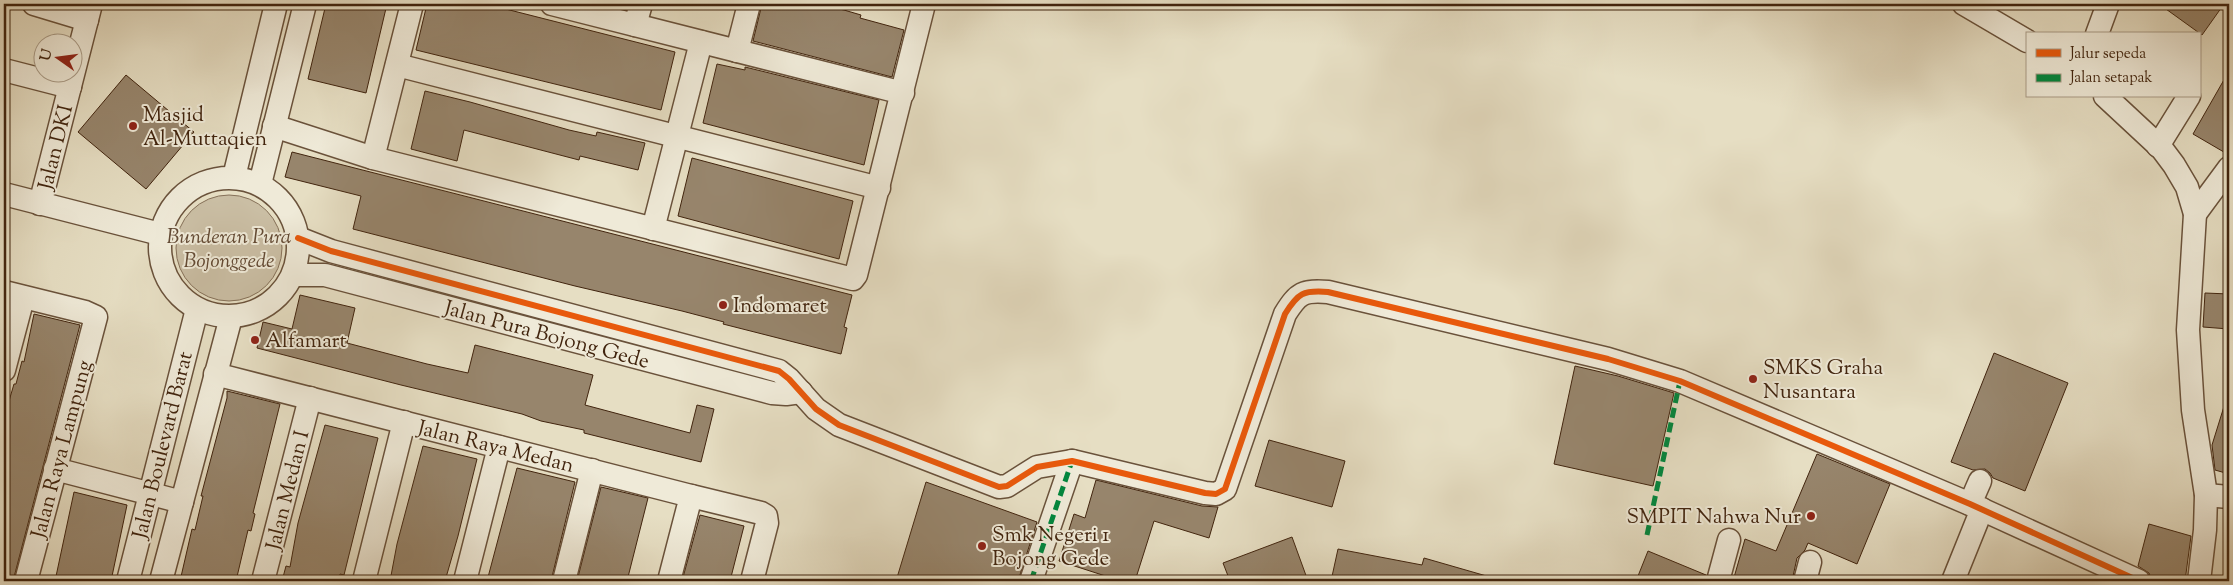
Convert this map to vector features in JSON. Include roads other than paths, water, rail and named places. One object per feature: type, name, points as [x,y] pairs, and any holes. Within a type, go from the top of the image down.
[{"type":"street","points":[[34,4],[89,12]]},
{"type":"street","points":[[234,177],[276,4]]},
{"type":"street","points":[[260,184],[305,4]]},
{"type":"street","points":[[373,158],[412,4]]},
{"type":"street","points":[[552,4],[638,14],[701,42],[903,93]]},
{"type":"street","points":[[737,51],[749,4]]},
{"type":"street","points":[[274,126],[373,158],[853,279],[856,275],[903,93],[921,4]]},
{"type":"street","points":[[1964,4],[2026,41]]},
{"type":"street","points":[[2098,32],[2108,4]]},
{"type":"street","name":"Jalan DKI","points":[[40,204],[89,12]]},
{"type":"street","points":[[653,229],[701,42]]},
{"type":"street","points":[[397,65],[879,188]]},
{"type":"street","points":[[4,70],[70,87]]},
{"type":"street","points":[[2107,98],[2158,146],[2174,165],[2186,187],[2195,214],[2188,330],[2193,410],[2206,494],[2205,530],[2199,581]]},
{"type":"street","points":[[2158,146],[2189,98]]},
{"type":"street","points":[[2195,214],[2229,168]]},
{"type":"street","points":[[234,177],[260,184],[279,197],[292,216],[298,238],[298,256],[293,275],[283,292],[268,305],[251,314],[231,317],[213,316],[197,309],[174,290],[161,264],[160,234],[174,204],[198,184],[234,177]]},
{"type":"street","points":[[4,194],[160,234]]},
{"type":"street","points":[[298,238],[331,251],[779,371],[816,409],[839,425],[999,487],[1007,486],[1037,467],[1072,461],[1205,493],[1216,494],[1225,489],[1284,314],[1295,297],[1309,291],[1337,294],[1642,368],[1680,380],[1976,507],[2139,581]]},
{"type":"street","name":"Jalan Pura Bojong Gede","points":[[293,275],[325,275],[772,393],[801,392]]},
{"type":"street","points":[[4,370],[13,295]]},
{"type":"street","name":"Jalan Raya Lampung","points":[[13,295],[85,312],[96,317],[26,581]]},
{"type":"street","name":"Jalan Boulevard Barat","points":[[128,581],[197,309]]},
{"type":"street","name":"Jalan Boulevard Barat","points":[[161,581],[231,317]]},
{"type":"street","name":"Jalan Raya Medan","points":[[216,374],[761,513],[766,516],[767,523],[752,581]]},
{"type":"street","name":"Jalan Medan I","points":[[263,581],[310,398]]},
{"type":"street","points":[[364,581],[404,422]]},
{"type":"street","points":[[464,581],[499,447]]},
{"type":"street","points":[[1031,581],[1072,461]]},
{"type":"street","points":[[56,469],[182,502]]},
{"type":"street","points":[[564,581],[592,470]]},
{"type":"street","points":[[1953,581],[1976,507],[1980,482]]},
{"type":"street","points":[[2206,494],[2229,497]]},
{"type":"street","points":[[669,581],[690,496]]},
{"type":"street","points":[[1718,581],[1729,540]]},
{"type":"place","name":"Masjid Al-Muttaqien","points":[[133,126]]},
{"type":"place","name":"Indomaret","points":[[723,305]]},
{"type":"place","name":"Alfamart","points":[[255,340]]},
{"type":"place","name":"SMKS Graha Nusantara","points":[[1753,379]]},
{"type":"place","name":"SMPIT Nahwa Nur","points":[[1811,516]]},
{"type":"place","name":"Smk Negeri 1 Bojong Gede","points":[[982,546]]},
{"type":"park label","name":"Bunderan Pura Bojonggede","points":[[229,248]]}]
